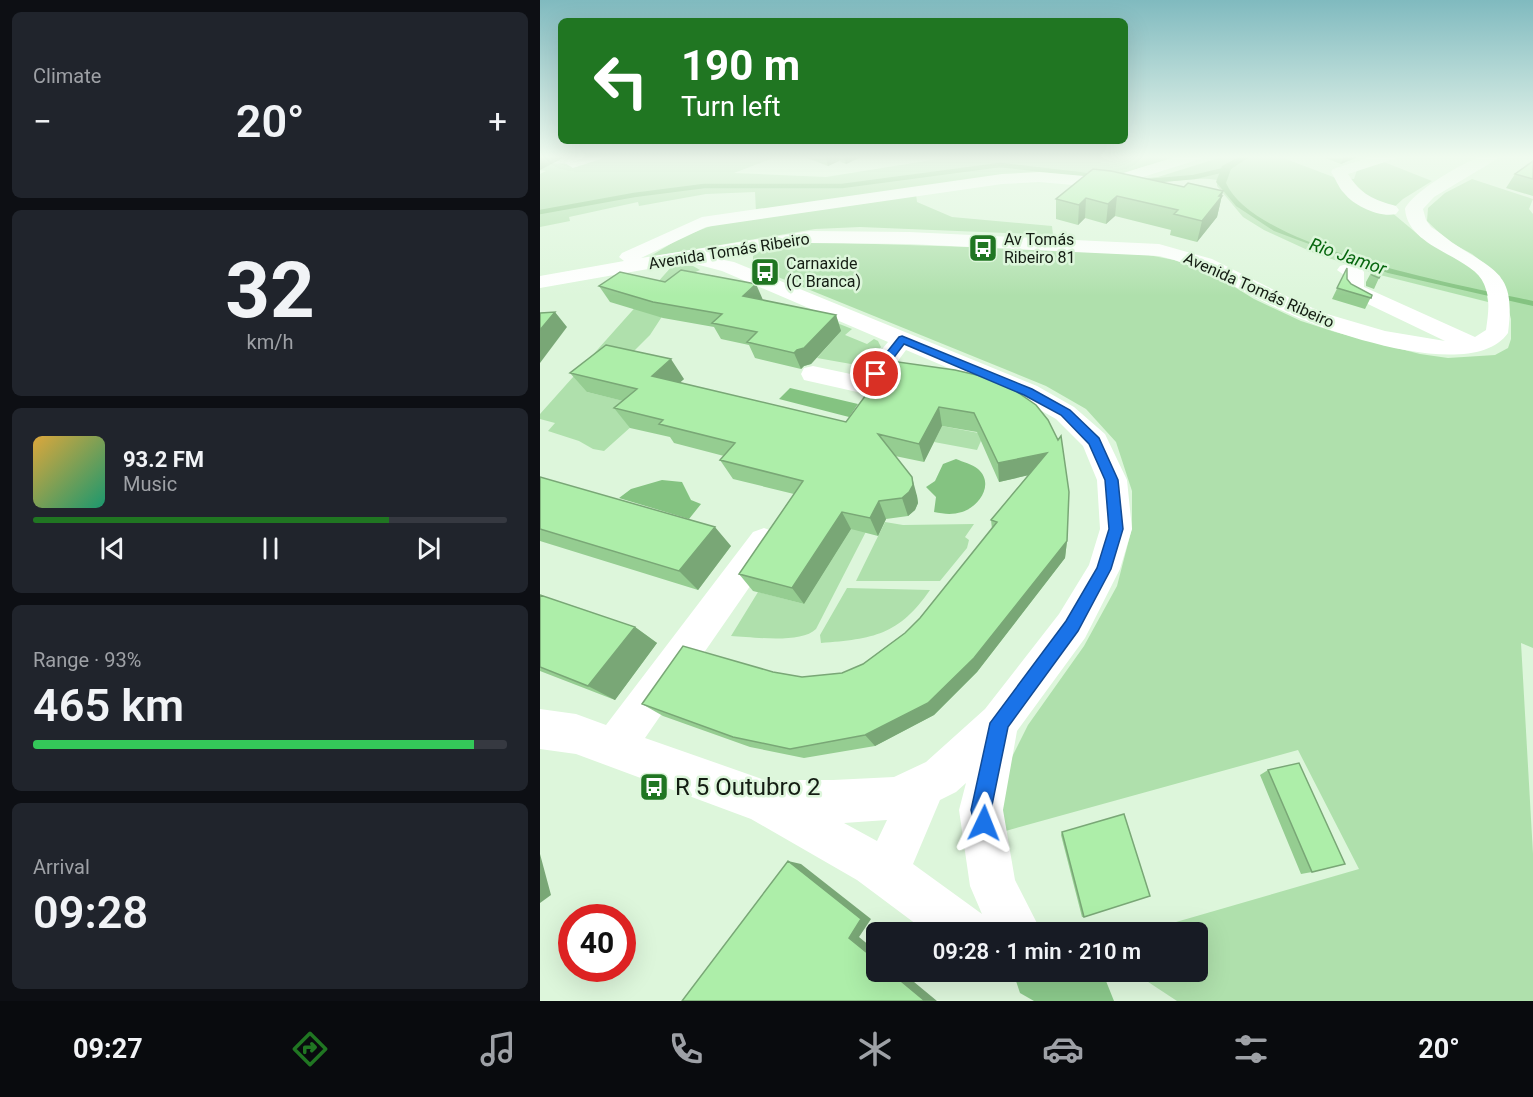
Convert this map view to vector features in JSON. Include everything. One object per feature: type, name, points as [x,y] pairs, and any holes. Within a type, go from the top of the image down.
[{"type":"main road","points":[[1055,982],[1086,1001]]},
{"type":"street","points":[[550,262],[579,266],[603,264],[631,257],[702,222],[830,203]]},
{"type":"street","points":[[1366,203],[1390,210]]},
{"type":"street","name":"Avenida Tomás Ribeiro","points":[[540,282],[810,237],[897,238],[1159,250],[1187,256],[1300,311],[1346,327],[1429,347],[1451,350],[1476,347],[1496,334],[1502,320],[1497,289],[1488,274],[1425,231],[1414,212],[1415,206],[1419,203]]},
{"type":"street","points":[[741,272],[740,263],[749,251],[770,242]]},
{"type":"street","points":[[678,260],[705,261],[741,272],[1028,392],[1065,412],[1095,441],[1112,480],[1116,529],[1104,569],[1072,626],[999,723],[941,777],[896,798],[832,802],[765,802]]},
{"type":"street","points":[[1347,270],[1354,272],[1354,290],[1476,347]]},
{"type":"street","points":[[692,280],[741,272]]},
{"type":"street","points":[[813,374],[866,386],[902,339]]},
{"type":"street","points":[[614,748],[785,512]]},
{"type":"street","points":[[999,723],[981,810],[993,886],[1012,922]]},
{"type":"street","points":[[540,729],[576,734],[765,802],[886,873],[953,922]]},
{"type":"street","points":[[886,873],[926,784]]},
{"type":"shaded area","points":[[540,203],[635,203],[569,217],[570,221],[540,227]]},
{"type":"shaded area","points":[[638,203],[657,203],[639,206]]},
{"type":"shaded area","points":[[756,203],[825,203],[756,212]]},
{"type":"shaded area","points":[[855,203],[919,203],[952,217],[1052,226],[1053,235],[860,227],[815,229],[649,257],[682,237],[721,222]]},
{"type":"shaded area","points":[[1231,203],[1399,203],[1390,211],[1421,237],[1460,259],[1484,279],[1488,302],[1376,274],[1314,253],[1264,230],[1243,217]]},
{"type":"shaded area","points":[[1434,203],[1532,203],[1529,209],[1533,214],[1533,648],[1521,643],[1533,854],[1533,1001],[1177,1001],[1148,982],[1208,982],[1208,922],[1176,922],[1359,869],[1298,750],[1002,832],[1003,797],[1010,761],[1028,725],[1084,646],[1117,586],[1132,528],[1132,491],[1116,442],[1086,409],[1046,386],[761,270],[753,264],[753,256],[765,248],[811,242],[1133,252],[1174,260],[1212,273],[1254,299],[1301,321],[1420,354],[1448,358],[1495,355],[1508,348],[1511,339],[1511,319],[1500,276],[1472,254],[1448,241],[1427,221],[1428,208]]},
{"type":"shaded area","points":[[673,265],[693,266],[700,270],[689,275],[650,335],[621,364],[587,392],[652,408],[604,451],[593,449],[579,441],[548,431],[555,423],[540,419],[540,414]]},
{"type":"shaded area","points":[[832,321],[852,329],[845,335],[867,344],[874,339],[878,341],[881,347],[868,367],[817,358],[841,331]]},
{"type":"shaded area","points":[[942,426],[984,434],[977,450],[934,442]]},
{"type":"shaded area","points":[[874,516],[816,629],[809,634],[788,638],[731,636],[758,592],[804,604],[854,524]]},
{"type":"shaded area","points":[[885,522],[903,525],[974,524],[965,537],[969,540],[967,548],[940,581],[856,581]]},
{"type":"shaded area","points":[[847,588],[930,590],[907,617],[883,632],[856,639],[821,643],[820,635]]},
{"type":"water","name":"Rio Jamor","points":[[1233,203],[1242,203],[1277,227],[1318,245],[1365,261],[1460,286],[1533,301],[1533,306],[1388,273],[1274,231]]},
{"type":"water","points":[[790,388],[858,404],[849,417],[779,399]]},
{"type":"water","points":[[956,459],[976,467],[983,475],[985,488],[983,494],[974,505],[962,512],[948,514],[934,512],[936,497],[926,487],[935,481],[943,464]]},
{"type":"water","points":[[662,480],[682,482],[691,500],[701,504],[689,519],[619,498],[631,489]]},
{"type":"building","points":[[1146,203],[1217,203],[1202,221],[1174,214],[1178,210]]},
{"type":"building","points":[[1347,268],[1347,279],[1351,284],[1372,295],[1371,298],[1337,288]]},
{"type":"building","points":[[681,270],[756,284],[743,296],[836,315],[804,348],[794,353],[747,342],[757,332],[712,323],[722,314],[653,302],[599,286],[620,272],[665,282]]},
{"type":"building","points":[[1372,271],[1381,274],[1379,278],[1372,275]]},
{"type":"building","points":[[555,312],[540,330],[540,313]]},
{"type":"building","points":[[606,345],[671,359],[652,376],[846,422],[891,361],[955,370],[994,379],[1036,405],[1048,420],[1058,440],[1061,436],[1069,492],[1067,541],[974,658],[928,703],[865,735],[790,749],[733,737],[642,704],[683,646],[773,672],[802,677],[842,673],[863,664],[905,633],[920,618],[997,522],[991,520],[1047,453],[998,463],[974,413],[939,407],[919,444],[878,434],[912,477],[913,485],[902,498],[879,501],[870,518],[842,512],[792,588],[739,574],[803,481],[720,460],[735,443],[659,424],[663,420],[614,408],[637,389],[570,373]]},
{"type":"building","points":[[540,477],[715,527],[679,571],[540,529]]},
{"type":"building","points":[[540,595],[635,627],[588,686],[540,667]]},
{"type":"building","points":[[1299,763],[1345,864],[1312,872],[1268,770]]},
{"type":"building","points":[[1124,814],[1150,896],[1084,917],[1062,832]]},
{"type":"building","points":[[788,861],[861,919],[849,938],[866,952],[866,982],[902,982],[925,1001],[682,1001]]},
{"type":"waterway","points":[[540,212],[591,203]]},
{"type":"place","name":"Av Tomás Ribeiro 81","points":[[983,248]]},
{"type":"place","name":"Carnaxide (C Branca)","points":[[765,272]]},
{"type":"place","name":"R 5 Outubro 2","points":[[654,787]]},
{"type":"route","points":[[876,374],[902,339],[1028,392],[1065,412],[1095,441],[1112,480],[1116,529],[1104,569],[1072,626],[999,723],[981,810],[984,823]]}]
